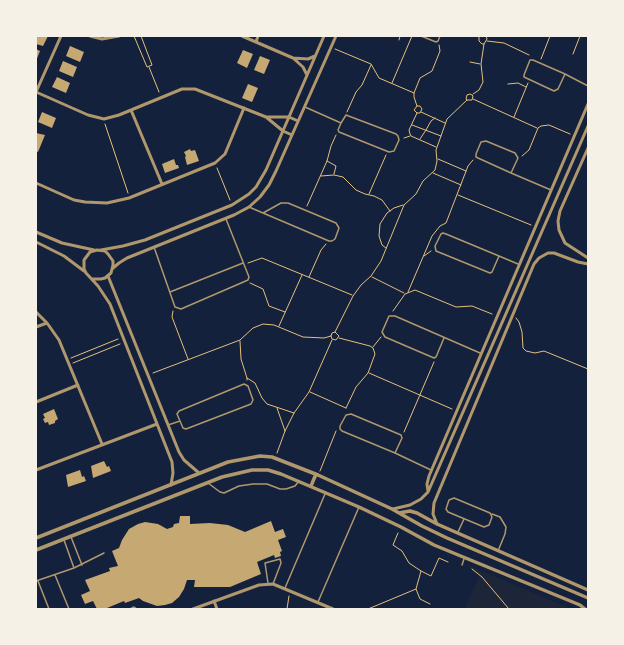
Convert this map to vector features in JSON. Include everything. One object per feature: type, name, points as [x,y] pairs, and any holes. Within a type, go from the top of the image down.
[{"type":"street","points":[[61,36],[36,92],[88,115],[104,119],[112,118],[182,89],[194,88],[266,117],[283,131],[292,135]]},
{"type":"street","points":[[90,36],[102,39],[119,36]]},
{"type":"street","points":[[242,36],[294,58],[308,59],[316,55]]},
{"type":"street","points":[[256,42],[258,36]]},
{"type":"street","points":[[36,232],[62,243],[94,250],[101,250],[145,240],[232,205],[249,194],[262,179],[324,36]]},
{"type":"street","points":[[92,278],[101,280],[108,276],[112,269],[127,258],[226,218],[249,207],[260,197],[269,185],[336,36]]},
{"type":"street","points":[[294,58],[303,67],[307,76]]},
{"type":"street","points":[[428,492],[427,480],[588,104]]},
{"type":"street","points":[[36,183],[74,200],[85,202],[107,203],[129,198],[215,163],[224,154],[244,108]]},
{"type":"street","points":[[131,110],[162,184]]},
{"type":"street","points":[[266,117],[289,117],[298,121]]},
{"type":"street","points":[[392,509],[410,505],[421,499],[428,492],[588,126]]},
{"type":"street","points":[[588,148],[560,211],[558,221],[559,230],[565,243],[588,258]]},
{"type":"street","points":[[569,149],[576,152]]},
{"type":"street","points":[[535,227],[542,230]]},
{"type":"street","points":[[36,242],[64,256],[92,278],[110,304],[172,462],[173,473],[171,485]]},
{"type":"street","points":[[86,273],[84,269],[84,260],[86,256],[94,250]]},
{"type":"street","points":[[101,250],[111,257],[113,261],[112,269]]},
{"type":"street","points":[[437,524],[433,514],[434,503],[536,261],[548,253],[554,253],[588,264]]},
{"type":"street","points":[[108,276],[179,452],[184,460],[199,473]]},
{"type":"street","points":[[36,312],[47,323],[59,340],[102,444]]},
{"type":"street","points":[[497,316],[504,319]]},
{"type":"street","points":[[36,327],[47,323]]},
{"type":"street","points":[[36,402],[78,385]]},
{"type":"street","points":[[36,470],[157,424]]},
{"type":"street","points":[[36,538],[199,473],[237,460],[260,456],[276,458],[317,474],[392,509],[447,538],[588,598]]},
{"type":"street","points":[[36,550],[208,483],[237,473],[260,470],[281,474],[311,486],[401,527],[434,545],[580,605],[585,609]]},
{"type":"street","points":[[311,486],[317,474]]},
{"type":"street","points":[[399,513],[406,511],[413,512],[498,551],[588,589]]},
{"type":"street","points":[[193,609],[259,586],[273,584],[333,609]]},
{"type":"street","points":[[214,601],[217,609]]},
{"type":"lane","points":[[421,36],[436,42],[440,36]]},
{"type":"lane","points":[[565,74],[556,90],[524,77],[530,60],[532,60],[565,74],[588,86]]},
{"type":"lane","points":[[305,107],[341,123]]},
{"type":"lane","points":[[346,115],[389,131],[398,136],[399,140],[394,151],[387,151],[339,132],[338,130],[346,115]]},
{"type":"lane","points":[[511,173],[518,158],[515,154],[486,141],[481,142],[476,157],[511,173],[551,190]]},
{"type":"lane","points":[[249,207],[263,213],[329,241],[335,239],[339,228],[336,223],[284,202],[263,213]]},
{"type":"lane","points":[[154,247],[175,307],[180,309],[247,281],[249,277],[226,218]]},
{"type":"lane","points":[[499,256],[492,272],[490,273],[436,251],[435,249],[440,234],[443,233],[499,256],[519,265]]},
{"type":"lane","points":[[170,292],[244,264]]},
{"type":"lane","points":[[444,338],[436,357],[434,358],[383,335],[382,332],[389,316],[392,316],[444,338],[481,354]]},
{"type":"lane","points":[[244,384],[248,386],[253,400],[251,404],[186,429],[183,428],[180,421],[177,414],[179,410],[244,384]]},
{"type":"lane","points":[[395,453],[402,436],[346,414],[340,426],[342,431],[432,470]]},
{"type":"lane","points":[[168,425],[180,421]]},
{"type":"lane","points":[[208,483],[220,492],[224,493],[239,486],[253,484],[267,484],[280,489],[286,489],[292,487],[299,481]]},
{"type":"lane","points":[[284,588],[326,493]]},
{"type":"lane","points":[[491,514],[492,519],[486,527],[464,519],[447,510],[447,507],[451,499],[456,498],[500,517],[506,527],[506,532],[498,551]]},
{"type":"lane","points":[[318,602],[359,507]]},
{"type":"lane","points":[[458,533],[464,519]]},
{"type":"lane","points":[[71,537],[82,565]]},
{"type":"lane","points":[[64,540],[74,568]]},
{"type":"lane","points":[[50,609],[37,581],[82,565],[104,553]]},
{"type":"lane","points":[[462,565],[464,558]]},
{"type":"lane","points":[[268,584],[265,564],[280,559],[281,563],[273,584]]},
{"type":"lane","points":[[55,575],[69,609]]},
{"type":"lane","points":[[130,609],[134,607],[137,609]]},
{"type":"path","points":[[134,36],[146,67],[149,67],[161,98]]},
{"type":"path","points":[[141,36],[152,65],[149,67]]},
{"type":"path","points":[[399,40],[400,36]]},
{"type":"path","points":[[392,84],[412,36]]},
{"type":"path","points":[[479,36],[479,41],[484,44]]},
{"type":"path","points":[[486,36],[487,41]]},
{"type":"path","points":[[540,63],[550,36]]},
{"type":"path","points":[[573,54],[580,36]]},
{"type":"path","points":[[468,100],[466,99],[467,95],[479,90],[483,82],[480,64],[484,44],[487,41]]},
{"type":"path","points":[[487,41],[504,44],[525,52],[532,60]]},
{"type":"path","points":[[411,136],[409,132],[416,113],[414,108],[417,106],[414,93],[420,78],[432,71],[440,51],[439,44],[436,42]]},
{"type":"path","points":[[331,47],[371,64],[379,78],[414,93]]},
{"type":"path","points":[[470,62],[480,64]]},
{"type":"path","points":[[346,115],[371,64]]},
{"type":"path","points":[[514,117],[530,80]]},
{"type":"path","points":[[508,84],[518,83],[527,87]]},
{"type":"path","points":[[472,94],[473,99]]},
{"type":"path","points":[[386,248],[380,240],[379,228],[382,220],[390,210],[404,205],[416,194],[423,181],[433,172],[436,167],[437,147],[446,123],[450,116],[468,100],[471,101],[473,99],[538,128]]},
{"type":"path","points":[[417,106],[422,107],[421,112]]},
{"type":"path","points":[[416,113],[421,112],[446,123]]},
{"type":"path","points":[[419,139],[431,121],[435,118]]},
{"type":"path","points":[[104,119],[129,198]]},
{"type":"path","points":[[412,124],[441,136]]},
{"type":"path","points":[[518,158],[530,150],[538,128],[541,126],[549,125],[575,136]]},
{"type":"path","points":[[306,210],[327,161],[331,146],[338,130]]},
{"type":"path","points":[[398,136],[405,138],[411,136],[437,147]]},
{"type":"path","points":[[369,195],[387,151]]},
{"type":"path","points":[[443,233],[468,166],[476,157]]},
{"type":"path","points":[[437,158],[466,171]]},
{"type":"path","points":[[327,161],[336,167],[334,175]]},
{"type":"path","points":[[215,163],[232,205]]},
{"type":"path","points":[[433,172],[461,184]]},
{"type":"path","points":[[321,176],[334,175],[344,177],[356,190],[382,200],[390,210]]},
{"type":"path","points":[[457,194],[535,227]]},
{"type":"path","points":[[148,375],[240,340],[249,331],[258,326],[268,324],[303,337],[317,338],[331,336],[335,332],[353,296],[361,285],[371,276],[381,261],[404,205]]},
{"type":"path","points":[[408,292],[432,236],[440,226],[446,224]]},
{"type":"path","points":[[309,277],[321,250],[329,241]]},
{"type":"path","points":[[423,256],[435,249]]},
{"type":"path","points":[[244,264],[262,258],[353,296]]},
{"type":"path","points":[[278,327],[302,274]]},
{"type":"path","points":[[371,276],[405,294]]},
{"type":"path","points":[[247,281],[262,287],[270,306],[285,312]]},
{"type":"path","points":[[392,316],[394,309],[405,294],[415,290],[456,307],[472,306],[497,316]]},
{"type":"path","points":[[175,307],[172,317],[189,359]]},
{"type":"path","points":[[512,316],[519,322],[522,332],[523,348],[526,351],[535,353],[544,351],[588,369]]},
{"type":"path","points":[[335,332],[338,334],[339,338]]},
{"type":"path","points":[[373,348],[383,335]]},
{"type":"path","points":[[276,458],[285,431],[294,413],[309,392],[332,339],[331,336]]},
{"type":"path","points":[[67,360],[122,337]]},
{"type":"path","points":[[309,392],[346,408],[356,387],[368,373],[375,356],[373,348],[339,338],[336,340],[332,339]]},
{"type":"path","points":[[240,340],[241,360],[247,378],[255,383],[265,403],[294,413]]},
{"type":"path","points":[[69,364],[125,342]]},
{"type":"path","points":[[98,347],[100,352]]},
{"type":"path","points":[[402,436],[434,364],[434,358]]},
{"type":"path","points":[[368,373],[457,411]]},
{"type":"path","points":[[276,408],[285,431]]},
{"type":"path","points":[[317,474],[334,434],[340,429]]},
{"type":"path","points":[[401,527],[393,545],[402,551],[409,563],[431,576],[439,558],[448,562]]},
{"type":"path","points":[[472,569],[482,577],[509,609]]},
{"type":"path","points":[[421,571],[416,589],[420,599],[430,604]]},
{"type":"path","points":[[368,609],[416,589]]},
{"type":"path","points":[[288,609],[289,590]]},
{"type":"shaded area","points":[[468,565],[571,609],[465,609],[480,574],[468,567]]},
{"type":"building","points":[[36,36],[48,36],[43,46],[36,44]]},
{"type":"building","points":[[70,46],[84,52],[80,62],[66,56]]},
{"type":"building","points":[[36,49],[40,51],[36,61]]},
{"type":"building","points":[[243,50],[253,54],[247,68],[237,63]]},
{"type":"building","points":[[260,56],[270,60],[264,74],[254,70]]},
{"type":"building","points":[[63,61],[77,67],[73,77],[59,71]]},
{"type":"building","points":[[57,77],[70,83],[66,93],[52,87]]},
{"type":"building","points":[[248,84],[258,88],[252,102],[242,98]]},
{"type":"building","points":[[42,112],[56,118],[52,128],[38,122]]},
{"type":"building","points":[[36,133],[45,135],[38,152],[36,151]]},
{"type":"building","points":[[190,149],[191,151],[195,150],[199,161],[187,165],[184,152]]},
{"type":"building","points":[[174,159],[179,168],[165,173],[162,164]]},
{"type":"building","points":[[54,409],[58,419],[55,423],[49,425],[48,422],[45,423],[43,414]]},
{"type":"building","points":[[104,461],[107,467],[109,466],[111,471],[93,478],[91,466]]},
{"type":"building","points":[[80,470],[82,477],[84,476],[86,481],[68,487],[66,475]]},
{"type":"building","points":[[180,516],[190,516],[190,524],[210,523],[228,525],[245,532],[271,521],[275,532],[283,529],[286,537],[278,540],[282,551],[280,552],[281,556],[275,558],[274,555],[257,562],[261,574],[230,587],[194,587],[195,580],[187,580],[179,597],[172,603],[165,605],[157,606],[139,598],[125,603],[124,601],[107,609],[97,609],[93,601],[85,604],[81,595],[90,591],[85,580],[110,571],[109,568],[118,566],[112,551],[119,548],[129,529],[145,522],[158,524],[167,529],[173,527],[174,524],[179,523]]}]
